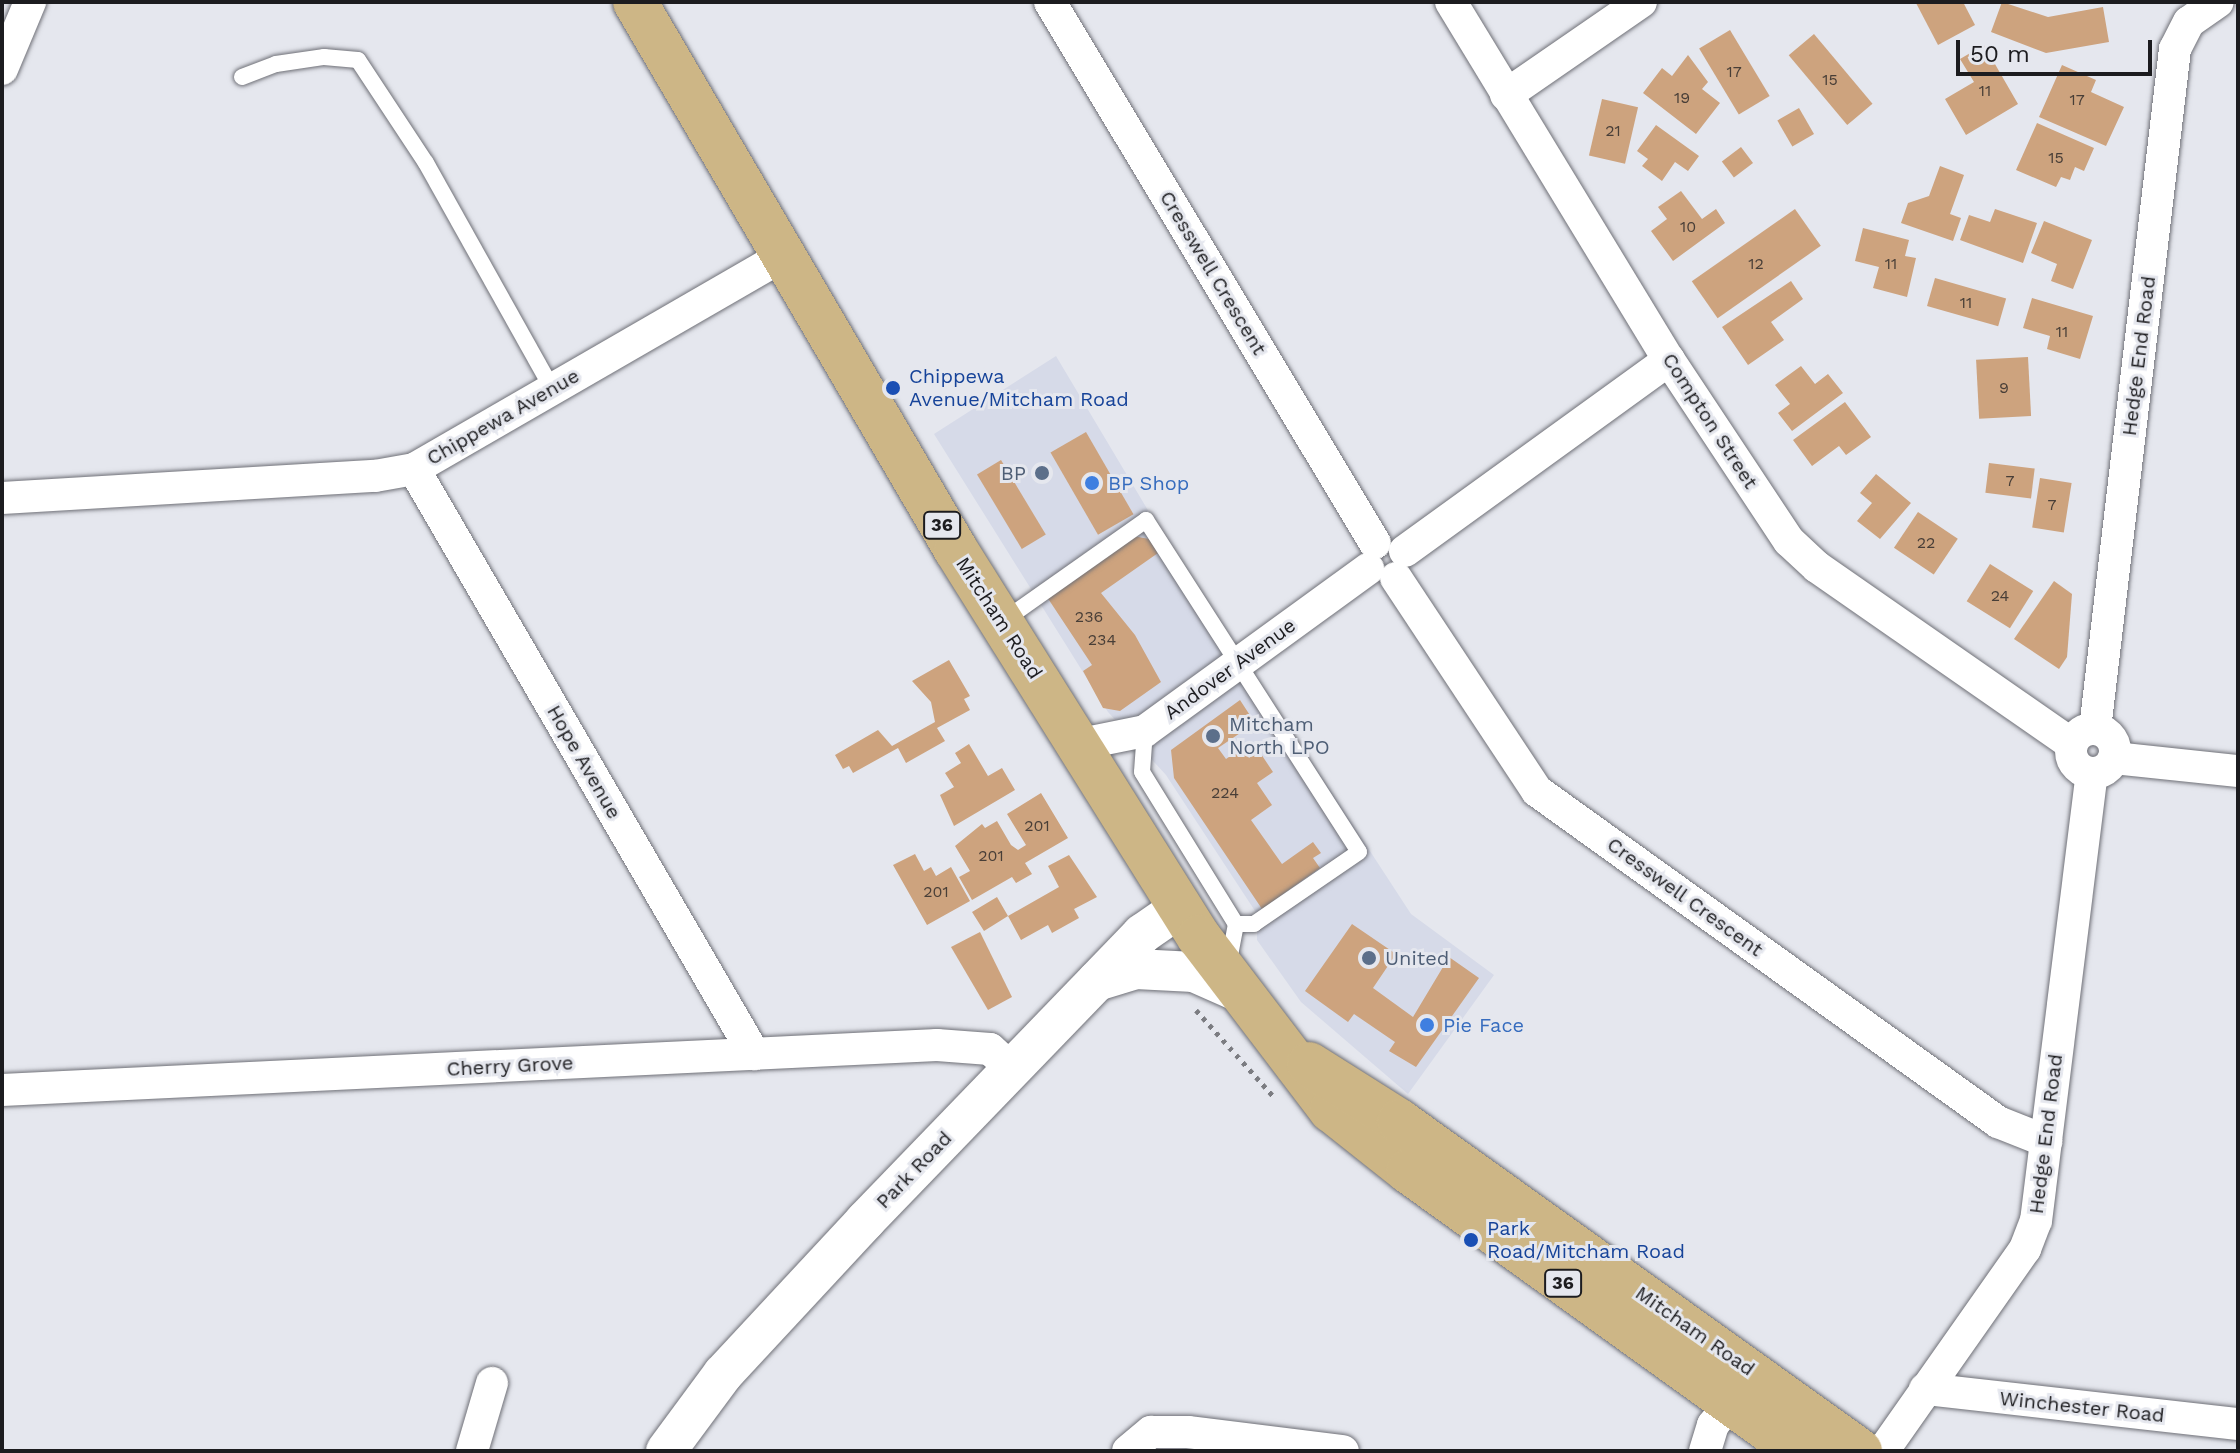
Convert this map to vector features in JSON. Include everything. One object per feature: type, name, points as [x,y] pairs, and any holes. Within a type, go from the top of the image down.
[{"type":"main road","name":"Mitcham Road","points":[[635,2],[1001,621],[1081,744],[1127,783],[1181,907],[1232,984],[1290,1053],[1388,1113],[1742,1387],[1860,1451]]},
{"type":"main road","name":"Mitcham Road","points":[[1742,1387],[1798,1451]]},
{"type":"street","points":[[3,63],[30,2]]},
{"type":"street","name":"Cresswell Crescent","points":[[1050,2],[1386,560],[1537,791],[1998,1122],[2046,1141]]},
{"type":"street","name":"Compton Street","points":[[1451,2],[1669,360],[1789,541],[1817,567],[2084,737]]},
{"type":"street","points":[[1506,95],[1641,2]]},
{"type":"street","name":"Hedge End Road","points":[[2084,737],[2175,49],[2189,22],[2218,2]]},
{"type":"street","name":"Chippewa Avenue","points":[[2,498],[375,476],[414,469],[785,255]]},
{"type":"street","name":"Andover Avenue","points":[[1081,744],[1145,731],[1669,360]]},
{"type":"street","name":"Hope Avenue","points":[[414,469],[754,1054]]},
{"type":"street","points":[[2084,737],[2075,763],[2238,771]]},
{"type":"street","name":"Hedge End Road","points":[[1883,1451],[2025,1249],[2036,1221],[2103,766]]},
{"type":"street","name":"Park Road","points":[[666,1451],[723,1374],[1011,1068],[1153,924],[1181,907]]},
{"type":"street","points":[[1097,981],[1136,969],[1194,972],[1232,984]]},
{"type":"street","name":"Cherry Grove","points":[[2,1090],[975,1045],[990,1049],[1011,1068]]},
{"type":"street","points":[[472,1451],[492,1383]]},
{"type":"street","points":[[1705,1451],[1713,1425],[1742,1387]]},
{"type":"street","name":"Winchester Road","points":[[1925,1389],[2238,1424]]},
{"type":"street","points":[[1128,1451],[1151,1432],[1188,1432],[1343,1451]]},
{"type":"lane","points":[[242,77],[276,64],[324,57],[358,60],[426,163],[552,388]]},
{"type":"lane","points":[[1001,621],[1146,520],[1240,661],[1359,852],[1254,924],[1236,924]]},
{"type":"lane","points":[[1145,731],[1127,783],[1236,924],[1232,984]]},
{"type":"shaded area","points":[[1056,356],[1149,512],[1411,914],[1494,975],[1408,1094],[1301,1002],[1257,940],[1257,914],[1166,775],[1108,712],[934,434]]},
{"type":"building","points":[[1963,2],[1975,25],[1938,45],[1916,3]]},
{"type":"building","points":[[2002,2],[2048,17],[2103,7],[2109,42],[2046,53],[1991,32]]},
{"type":"building","points":[[1730,30],[1770,96],[1739,115],[1699,49]]},
{"type":"building","points":[[1814,34],[1872,104],[1847,125],[1789,55]]},
{"type":"building","points":[[1984,45],[2018,104],[1966,135],[1945,99],[1974,82],[1960,59]]},
{"type":"building","points":[[1688,55],[1708,82],[1702,89],[1720,103],[1696,134],[1643,93],[1662,68],[1672,76]]},
{"type":"building","points":[[2062,65],[2096,80],[2091,92],[2124,107],[2106,146],[2039,117]]},
{"type":"building","points":[[1602,99],[1638,107],[1625,164],[1589,156]]},
{"type":"building","points":[[1799,108],[1814,134],[1792,146],[1777,120]]},
{"type":"building","points":[[2037,123],[2094,148],[2084,171],[2075,167],[2070,180],[2061,177],[2056,187],[2016,170]]},
{"type":"building","points":[[1656,125],[1699,156],[1688,171],[1675,162],[1662,181],[1642,166],[1648,159],[1637,151]]},
{"type":"building","points":[[1741,147],[1753,163],[1734,177],[1722,161]]},
{"type":"building","points":[[1940,166],[1964,175],[1950,214],[1961,218],[1953,241],[1901,223],[1908,203],[1929,196]]},
{"type":"building","points":[[1681,191],[1702,219],[1716,209],[1725,223],[1673,261],[1651,231],[1667,219],[1658,207]]},
{"type":"building","points":[[1795,209],[1821,246],[1718,318],[1692,281]]},
{"type":"building","points":[[1995,209],[2037,223],[2023,263],[1960,240],[1969,215],[1990,222]]},
{"type":"building","points":[[2044,221],[2092,240],[2073,289],[2051,281],[2057,264],[2031,253]]},
{"type":"building","points":[[1863,228],[1909,240],[1905,256],[1916,258],[1907,297],[1873,288],[1879,267],[1855,261]]},
{"type":"building","points":[[1935,278],[2006,298],[1998,326],[1927,306]]},
{"type":"building","points":[[1791,281],[1803,299],[1771,322],[1784,340],[1748,365],[1722,327]]},
{"type":"building","points":[[2032,298],[2093,316],[2080,359],[2047,349],[2050,336],[2023,328]]},
{"type":"building","points":[[2028,357],[2031,416],[1979,419],[1976,360]]},
{"type":"building","points":[[1801,366],[1815,384],[1828,374],[1843,393],[1792,431],[1778,413],[1790,404],[1775,385]]},
{"type":"building","points":[[1845,402],[1871,437],[1846,455],[1839,446],[1812,466],[1793,440]]},
{"type":"building","name":"BP Shop","points":[[1086,432],[1134,514],[1098,535],[1050,452]]},
{"type":"building","points":[[1001,460],[1046,535],[1022,549],[977,474]]},
{"type":"building","points":[[1989,463],[2035,469],[2031,498],[1985,493]]},
{"type":"building","points":[[1876,474],[1911,503],[1880,539],[1857,521],[1872,503],[1860,493]]},
{"type":"building","points":[[2040,478],[2072,483],[2064,532],[2032,527]]},
{"type":"building","points":[[1918,512],[1958,539],[1934,574],[1894,548]]},
{"type":"building","points":[[1133,536],[1149,539],[1158,553],[1101,593],[1135,635],[1161,682],[1120,711],[1103,708],[1083,671],[1092,665],[1047,597]]},
{"type":"building","points":[[1990,564],[2033,591],[2010,628],[1967,601]]},
{"type":"building","points":[[2054,581],[2072,594],[2067,657],[2059,669],[2014,639]]},
{"type":"building","points":[[949,660],[970,696],[964,699],[970,710],[937,728],[945,741],[906,763],[898,748],[853,773],[849,766],[843,769],[835,755],[878,730],[892,746],[935,722],[931,702],[912,681]]},
{"type":"building","points":[[1240,700],[1255,723],[1218,748],[1226,759],[1242,748],[1249,758],[1259,751],[1273,772],[1257,783],[1272,805],[1251,820],[1282,864],[1313,842],[1321,853],[1313,858],[1320,868],[1262,909],[1174,778],[1171,750]]},
{"type":"building","points":[[969,744],[988,776],[1002,768],[1015,790],[954,826],[940,795],[954,787],[945,773],[961,763],[955,753]]},
{"type":"building","points":[[1041,793],[1068,838],[1025,863],[1032,874],[1016,883],[1012,877],[972,900],[959,877],[970,871],[955,846],[982,824],[985,828],[997,821],[1011,845],[1018,850],[1026,845],[1007,814]]},
{"type":"building","points":[[915,854],[924,871],[931,867],[936,876],[951,867],[970,901],[927,925],[893,865]]},
{"type":"building","points":[[1069,855],[1097,897],[1074,909],[1079,918],[1052,933],[1048,925],[1021,940],[1008,916],[1059,887],[1048,866]]},
{"type":"building","points":[[997,897],[1008,916],[984,931],[972,912]]},
{"type":"building","points":[[1352,924],[1396,954],[1373,988],[1413,1017],[1449,957],[1479,978],[1416,1067],[1389,1051],[1395,1042],[1354,1014],[1348,1022],[1305,991]]},
{"type":"building","points":[[980,932],[1012,997],[988,1010],[951,947]]},
{"type":"place","name":"Chippewa Avenue/Mitcham Road","points":[[893,388]]},
{"type":"place","name":"BP","points":[[1042,473]]},
{"type":"place","name":"BP Shop","points":[[1092,483]]},
{"type":"place","name":"Mitcham North LPO","points":[[1213,736]]},
{"type":"place","name":"United","points":[[1369,958]]},
{"type":"place","name":"Pie Face","points":[[1427,1025]]},
{"type":"place","name":"Park Road/Mitcham Road","points":[[1471,1240]]}]
